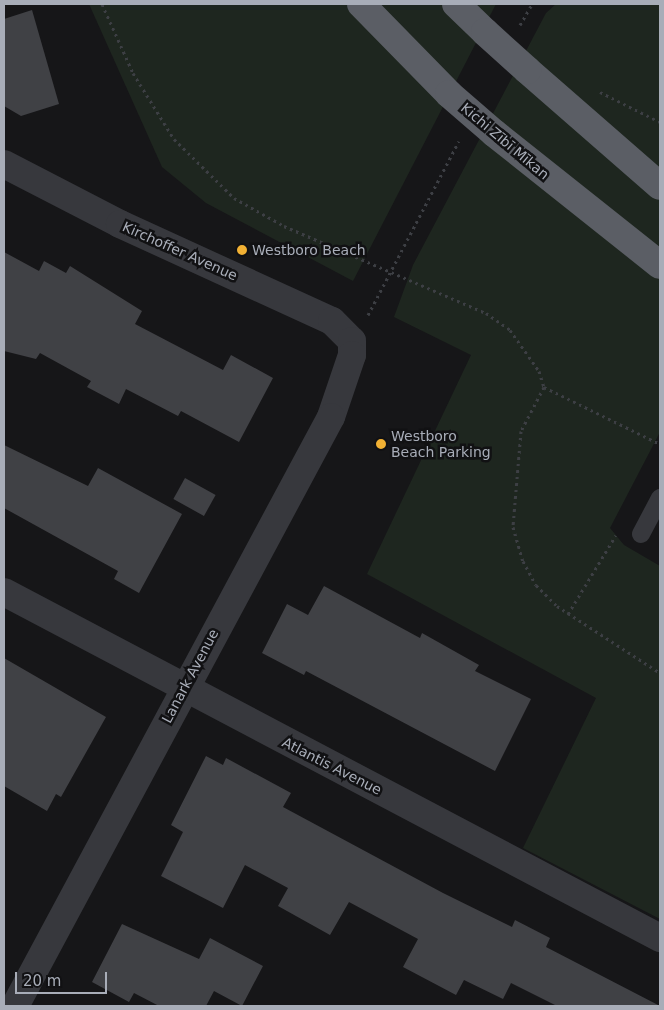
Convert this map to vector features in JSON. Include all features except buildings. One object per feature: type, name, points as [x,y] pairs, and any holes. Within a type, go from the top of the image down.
[{"type":"highway","name":"Kichi Zībī Mīkan","points":[[361,4],[449,94],[494,133],[660,265]]},
{"type":"highway","points":[[456,4],[527,70],[660,186]]},
{"type":"street","name":"Kirchoffer Avenue","points":[[4,164],[120,224],[332,321],[352,341]]},
{"type":"street","name":"Lanark Avenue","points":[[15,1006],[182,689],[331,417],[348,373],[352,341]]},
{"type":"street","name":"Atlantis Avenue","points":[[4,592],[182,689],[660,938]]},
{"type":"lane","points":[[641,534],[660,498]]},
{"type":"path","points":[[102,4],[144,94],[174,139],[199,166],[260,214],[502,323],[531,358],[544,387],[660,444]]},
{"type":"path","points":[[522,20],[532,4]]},
{"type":"path","points":[[352,341],[393,274],[454,151]]},
{"type":"path","points":[[544,387],[522,431],[513,527],[523,561],[536,585],[568,614],[660,673]]},
{"type":"path","points":[[568,614],[617,534]]},
{"type":"shaded area","points":[[89,4],[496,4],[353,281],[206,203],[162,167]]},
{"type":"shaded area","points":[[556,4],[660,4],[660,432],[610,528],[624,545],[660,566],[660,919],[523,848],[596,698],[367,574],[471,355],[394,317],[413,265],[546,13]]},
{"type":"place","name":"Westboro Beach","points":[[242,250]]},
{"type":"place","name":"Westboro Beach Parking","points":[[381,444]]}]
